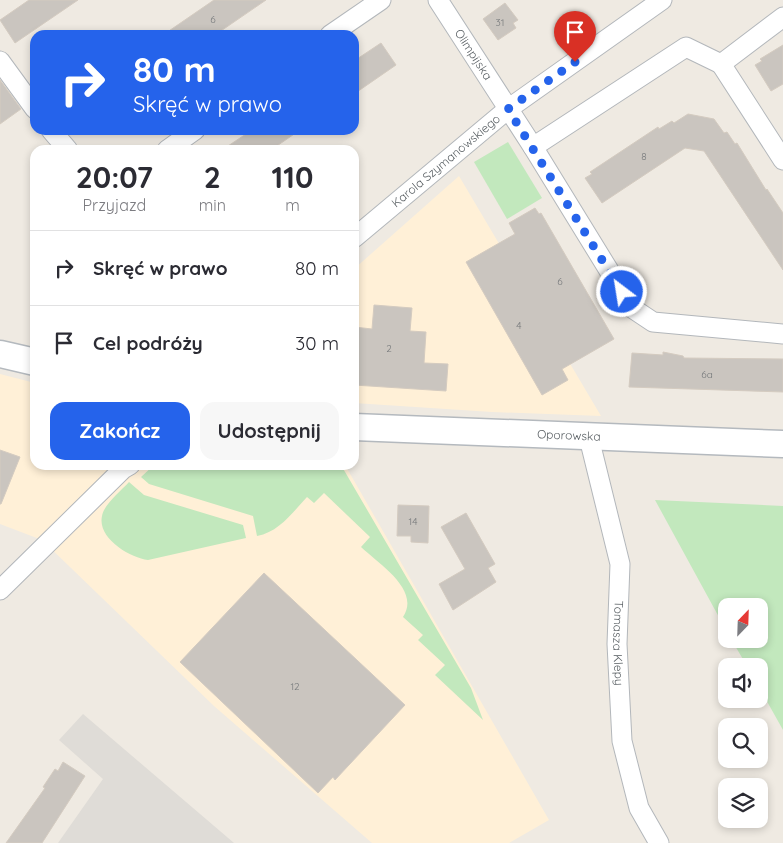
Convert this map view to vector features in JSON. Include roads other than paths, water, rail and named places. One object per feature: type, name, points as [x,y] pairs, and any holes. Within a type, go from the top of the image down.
[{"type":"street","points":[[337,30],[380,0]]},
{"type":"street","name":"Olimpijska","points":[[438,0],[533,147],[632,308],[653,322],[783,334]]},
{"type":"street","name":"Karola Szymanowskiego","points":[[359,234],[508,109],[662,0]]},
{"type":"street","points":[[721,64],[783,17]]},
{"type":"street","points":[[533,147],[686,47],[721,64],[783,160]]},
{"type":"street","points":[[0,60],[30,102]]},
{"type":"street","points":[[54,135],[64,145]]},
{"type":"street","points":[[173,145],[188,135]]},
{"type":"street","points":[[0,354],[30,361]]},
{"type":"street","name":"Oporowska","points":[[359,427],[589,438],[783,444]]},
{"type":"street","name":"Tomasza Klepy","points":[[589,438],[620,564],[617,644],[622,741],[639,808],[659,843]]},
{"type":"street","points":[[0,590],[122,470]]}]
